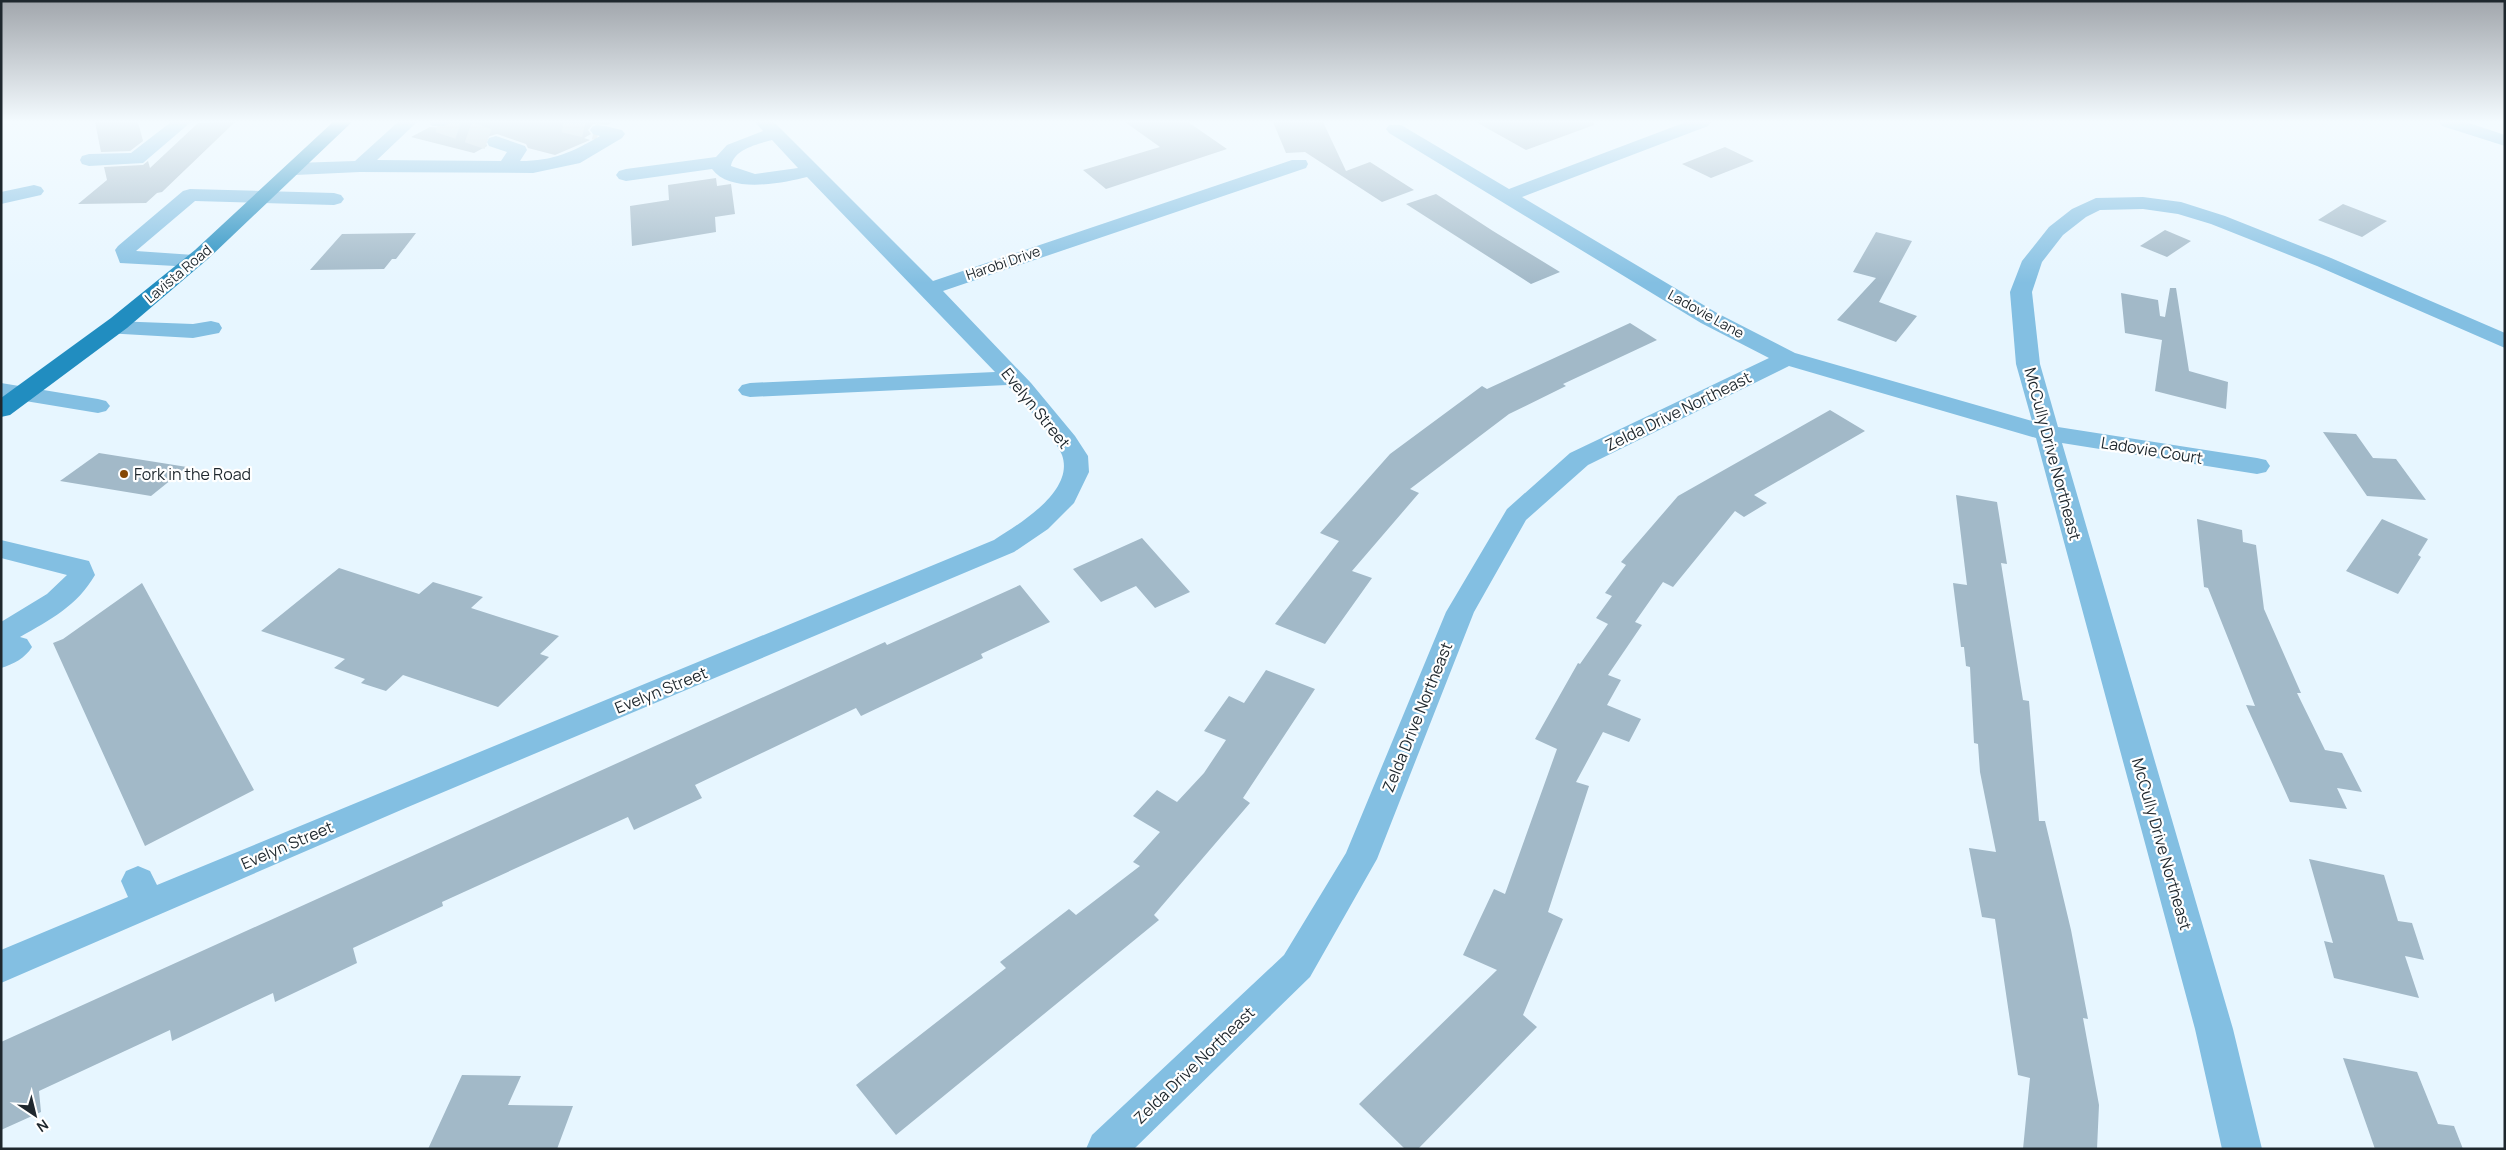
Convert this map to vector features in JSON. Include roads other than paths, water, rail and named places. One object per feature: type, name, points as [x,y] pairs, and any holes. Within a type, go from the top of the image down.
[{"type":"main road","name":"Lavista Road","points":[[1,410],[112,328],[194,261],[288,176]]},
{"type":"street","points":[[732,176],[749,181],[780,176]]},
{"type":"street","points":[[818,176],[929,288]]},
{"type":"street","name":"Harobi Drive","points":[[929,288],[1264,176]]},
{"type":"street","name":"Ladovie Lane","points":[[1474,176],[1709,318],[1787,358],[2047,432]]},
{"type":"street","points":[[1508,196],[1561,176]]},
{"type":"street","points":[[1,198],[34,190]]},
{"type":"street","points":[[194,261],[127,259],[125,250],[190,194],[334,199]]},
{"type":"street","name":"McCully Drive Northeast","points":[[2242,1149],[2214,1029],[2028,364],[2021,292],[2032,261],[2056,231],[2079,213],[2096,204],[2143,203],[2181,208],[2218,220],[2333,266],[2505,341]]},
{"type":"street","name":"Evelyn Street","points":[[19,953],[144,892],[397,798],[709,670],[1004,546],[1039,523],[1065,497],[1076,472],[1074,456],[1066,441],[1013,378],[929,288]]},
{"type":"street","points":[[112,328],[193,331],[211,328]]},
{"type":"street","name":"Zelda Drive Northeast","points":[[1106,1149],[1297,966],[1360,859],[1460,612],[1516,515],[1579,459],[1787,358]]},
{"type":"street","points":[[750,390],[1013,378]]},
{"type":"street","points":[[1,390],[25,392],[98,406]]},
{"type":"street","name":"Ladovie Court","points":[[2047,432],[2257,466]]},
{"type":"street","points":[[1,549],[79,568],[82,575],[77,585],[7,647]]},
{"type":"place","name":"Fork in the Road","points":[[124,474]]}]
